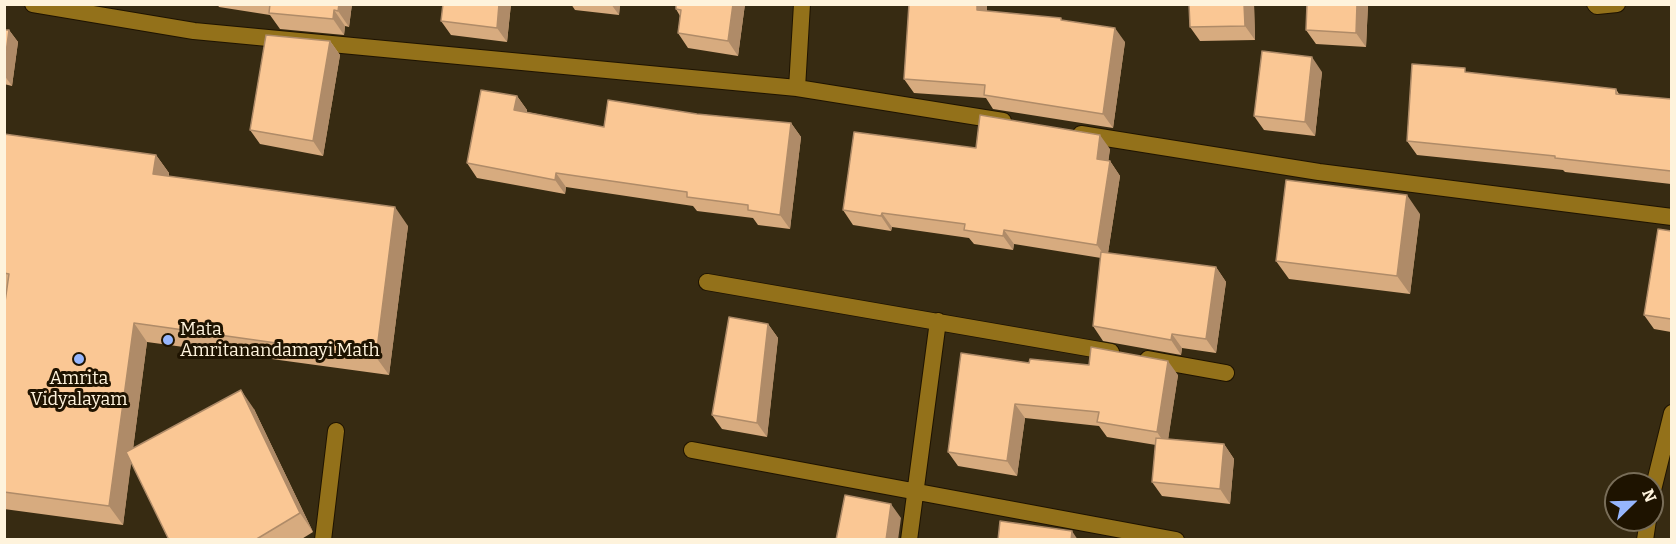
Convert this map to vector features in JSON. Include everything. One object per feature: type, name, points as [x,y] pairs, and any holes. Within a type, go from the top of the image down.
[{"type":"street","points":[[33,4],[194,31],[797,88],[1017,124]]},
{"type":"street","points":[[797,88],[802,4]]},
{"type":"street","points":[[1595,4],[1597,6],[1617,4]]},
{"type":"street","points":[[1064,131],[1319,172],[1671,217]]},
{"type":"street","points":[[707,282],[1227,373]]},
{"type":"street","points":[[909,540],[938,321]]},
{"type":"street","points":[[1657,472],[1671,412]]},
{"type":"street","points":[[323,540],[336,430]]},
{"type":"street","points":[[692,450],[1176,540]]},
{"type":"building","points":[[270,4],[339,4],[338,11],[334,10],[333,19],[269,13]]},
{"type":"building","points":[[443,4],[499,4],[497,28],[441,21]]},
{"type":"building","points":[[676,4],[733,4],[728,41],[678,33],[681,10],[676,9]]},
{"type":"building","points":[[909,4],[977,4],[977,10],[1061,18],[1061,20],[1115,28],[1103,114],[984,95],[985,85],[904,79]]},
{"type":"building","points":[[1189,4],[1244,4],[1245,26],[1190,27]]},
{"type":"building","points":[[1307,4],[1357,4],[1356,33],[1306,30]]},
{"type":"building","points":[[4,30],[9,30],[4,68]]},
{"type":"building","points":[[266,35],[330,41],[313,141],[250,130]]},
{"type":"building","points":[[1262,51],[1312,57],[1305,122],[1254,116]]},
{"type":"building","points":[[1412,64],[1465,68],[1465,72],[1616,89],[1616,94],[1671,99],[1671,171],[1555,158],[1555,156],[1407,141]]},
{"type":"building","points":[[481,90],[517,96],[514,110],[604,127],[608,100],[697,114],[791,123],[780,215],[748,210],[748,205],[687,197],[687,192],[556,173],[555,180],[467,163]]},
{"type":"building","points":[[980,115],[1100,135],[1097,159],[1110,161],[1097,245],[1004,230],[1003,236],[964,230],[965,224],[843,210],[854,132],[976,148]]},
{"type":"building","points":[[4,134],[156,155],[153,174],[395,207],[376,357],[134,323],[109,506],[4,492],[4,309],[9,274],[4,273]]},
{"type":"building","points":[[1286,180],[1407,195],[1397,276],[1276,261]]},
{"type":"building","points":[[1658,229],[1671,231],[1671,319],[1644,315]]},
{"type":"building","points":[[1101,252],[1216,267],[1206,339],[1172,334],[1171,340],[1093,326]]},
{"type":"building","points":[[729,317],[768,324],[757,423],[712,415]]},
{"type":"building","points":[[1091,347],[1168,361],[1157,432],[1097,422],[1099,412],[1015,404],[1007,461],[948,452],[961,353],[1029,363],[1030,359],[1089,365]]},
{"type":"building","points":[[241,390],[300,513],[255,540],[169,540],[126,452]]},
{"type":"building","points":[[1156,438],[1224,444],[1220,489],[1152,482]]},
{"type":"building","points":[[845,495],[891,504],[886,540],[836,540]]},
{"type":"building","points":[[1000,521],[1072,531],[1071,540],[998,540]]},
{"type":"place","name":"Mata Amritanandamayi Math","points":[[168,340]]},
{"type":"place","name":"Amrita Vidyalayam","points":[[79,359]]}]
